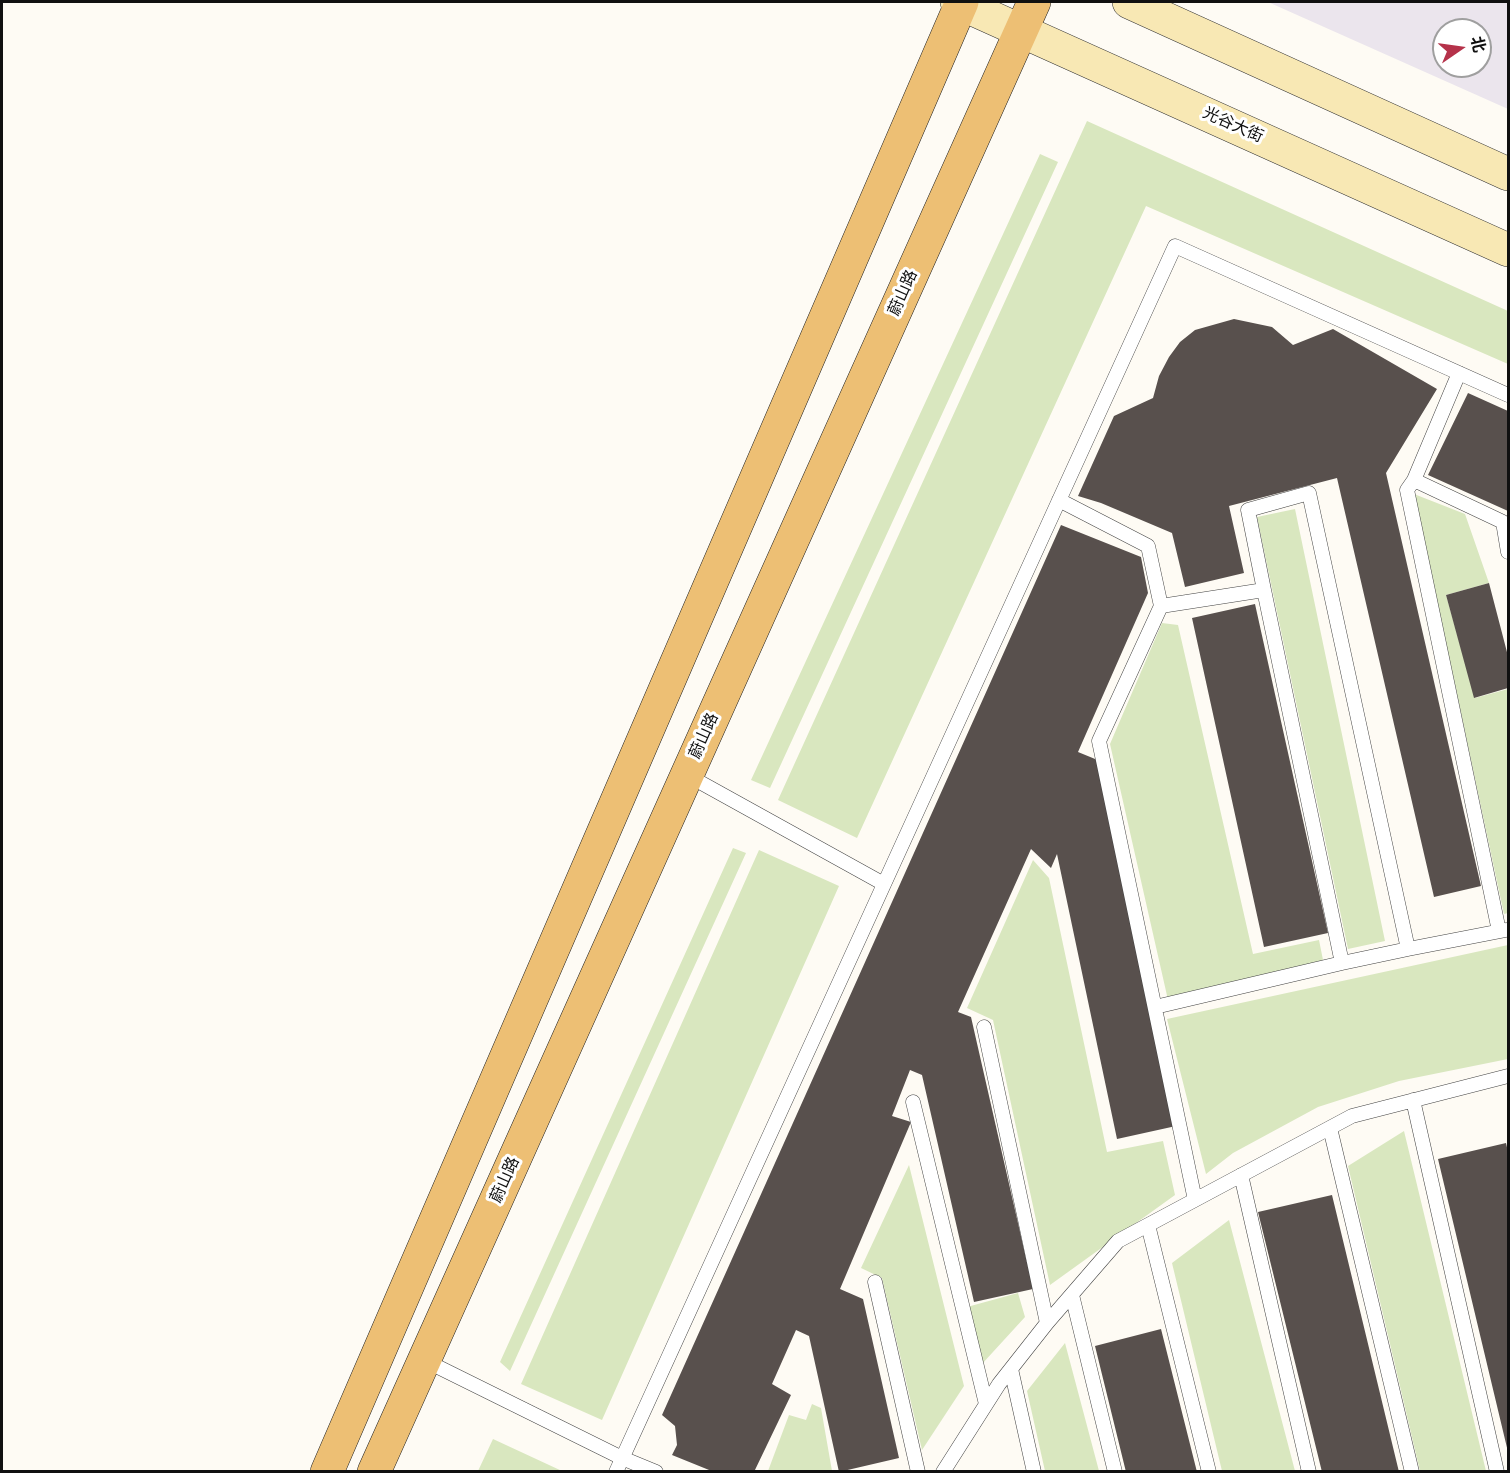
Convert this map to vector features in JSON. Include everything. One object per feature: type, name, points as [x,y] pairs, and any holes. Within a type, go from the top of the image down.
[{"type":"main road","points":[[327,1472],[960,2]]},
{"type":"main road","name":"光谷大街","points":[[960,2],[1028,15],[1509,250]]},
{"type":"main road","points":[[1130,2],[1509,174]]},
{"type":"main road","name":"蔚山路","points":[[377,1470],[424,1359],[1028,15]]},
{"type":"lane","points":[[616,1472],[1176,246],[1509,395]]},
{"type":"lane","points":[[1155,1006],[1342,963],[1504,930],[1407,490],[1414,480],[1459,373]]},
{"type":"lane","points":[[1414,480],[1503,522],[1509,552]]},
{"type":"lane","points":[[1342,963],[1248,510],[1309,493],[1408,949]]},
{"type":"lane","points":[[1059,500],[1148,546],[1161,606],[1100,741],[1195,1200]]},
{"type":"lane","points":[[1161,606],[1264,590]]},
{"type":"lane","points":[[687,775],[884,884]]},
{"type":"lane","points":[[984,1027],[1047,1323]]},
{"type":"lane","points":[[943,1472],[1011,1369],[1047,1323],[1118,1241],[1352,1116],[1509,1076]]},
{"type":"lane","points":[[1413,1100],[1497,1472]]},
{"type":"lane","points":[[913,1102],[986,1404]]},
{"type":"lane","points":[[1330,1128],[1412,1472]]},
{"type":"lane","points":[[1242,1175],[1309,1472]]},
{"type":"lane","points":[[1148,1225],[1209,1472]]},
{"type":"lane","points":[[875,1282],[918,1472]]},
{"type":"lane","points":[[1072,1295],[1115,1472]]},
{"type":"lane","points":[[424,1359],[622,1458],[656,1472]]},
{"type":"lane","points":[[1011,1369],[1034,1472]]},
{"type":"shaded area","points":[[1268,2],[1508,2],[1508,109],[1438,78],[1492,78],[1492,18],[1432,18],[1432,75]]},
{"type":"green space","points":[[1087,121],[1508,311],[1508,364],[1146,206],[857,838],[778,800]]},
{"type":"green space","points":[[1040,154],[1058,162],[770,788],[751,780]]},
{"type":"green space","points":[[1414,494],[1465,514],[1489,583],[1446,595],[1475,698],[1508,689],[1508,913],[1504,914]]},
{"type":"green space","points":[[1295,509],[1385,941],[1348,949],[1257,517]]},
{"type":"green space","points":[[1162,623],[1178,625],[1253,954],[1319,940],[1324,965],[1168,1000],[1110,744]]},
{"type":"green space","points":[[733,848],[746,853],[510,1371],[500,1362]]},
{"type":"green space","points":[[759,850],[839,886],[602,1420],[521,1384]]},
{"type":"green space","points":[[1033,860],[1049,878],[1107,1152],[1163,1141],[1175,1195],[1050,1285],[993,1020],[967,1008]]},
{"type":"green space","points":[[1508,945],[1508,1059],[1399,1081],[1318,1107],[1233,1153],[1206,1174],[1167,1019]]},
{"type":"green space","points":[[1404,1131],[1486,1471],[1420,1471],[1348,1166]]},
{"type":"green space","points":[[909,1165],[964,1386],[922,1450],[882,1278],[861,1268]]},
{"type":"green space","points":[[1229,1220],[1295,1471],[1222,1471],[1172,1263]]},
{"type":"green space","points":[[1018,1293],[1025,1317],[982,1364],[967,1307]]},
{"type":"green space","points":[[1065,1343],[1099,1471],[1045,1471],[1027,1391]]},
{"type":"green space","points":[[812,1404],[821,1408],[832,1471],[768,1471],[789,1415],[806,1420]]},
{"type":"green space","points":[[493,1439],[562,1471],[478,1471]]},
{"type":"building","points":[[1234,319],[1272,327],[1293,345],[1333,329],[1437,389],[1386,473],[1481,886],[1434,897],[1337,478],[1229,506],[1244,573],[1185,587],[1172,533],[1101,503],[1078,496],[1114,416],[1153,398],[1159,376],[1180,342],[1195,330]]},
{"type":"building","points":[[1468,393],[1508,411],[1508,511],[1428,475]]},
{"type":"building","points":[[1061,525],[1141,557],[1148,593],[1078,752],[1100,761],[1176,1126],[1117,1139],[1057,854],[1051,868],[1031,849],[958,1012],[971,1017],[1033,1289],[974,1302],[922,1075],[910,1070],[892,1116],[911,1122],[840,1289],[863,1299],[899,1458],[839,1472],[809,1336],[796,1330],[772,1384],[791,1395],[754,1472],[714,1472],[672,1455],[677,1445],[675,1426],[662,1415]]},
{"type":"building","points":[[1489,583],[1508,656],[1508,688],[1474,698],[1446,595]]},
{"type":"building","points":[[1255,604],[1328,933],[1264,947],[1192,618]]},
{"type":"building","points":[[1506,1143],[1508,1152],[1508,1452],[1438,1159]]},
{"type":"building","points":[[1332,1195],[1399,1472],[1322,1472],[1258,1212]]},
{"type":"building","points":[[1161,1329],[1197,1472],[1126,1472],[1095,1346]]}]
